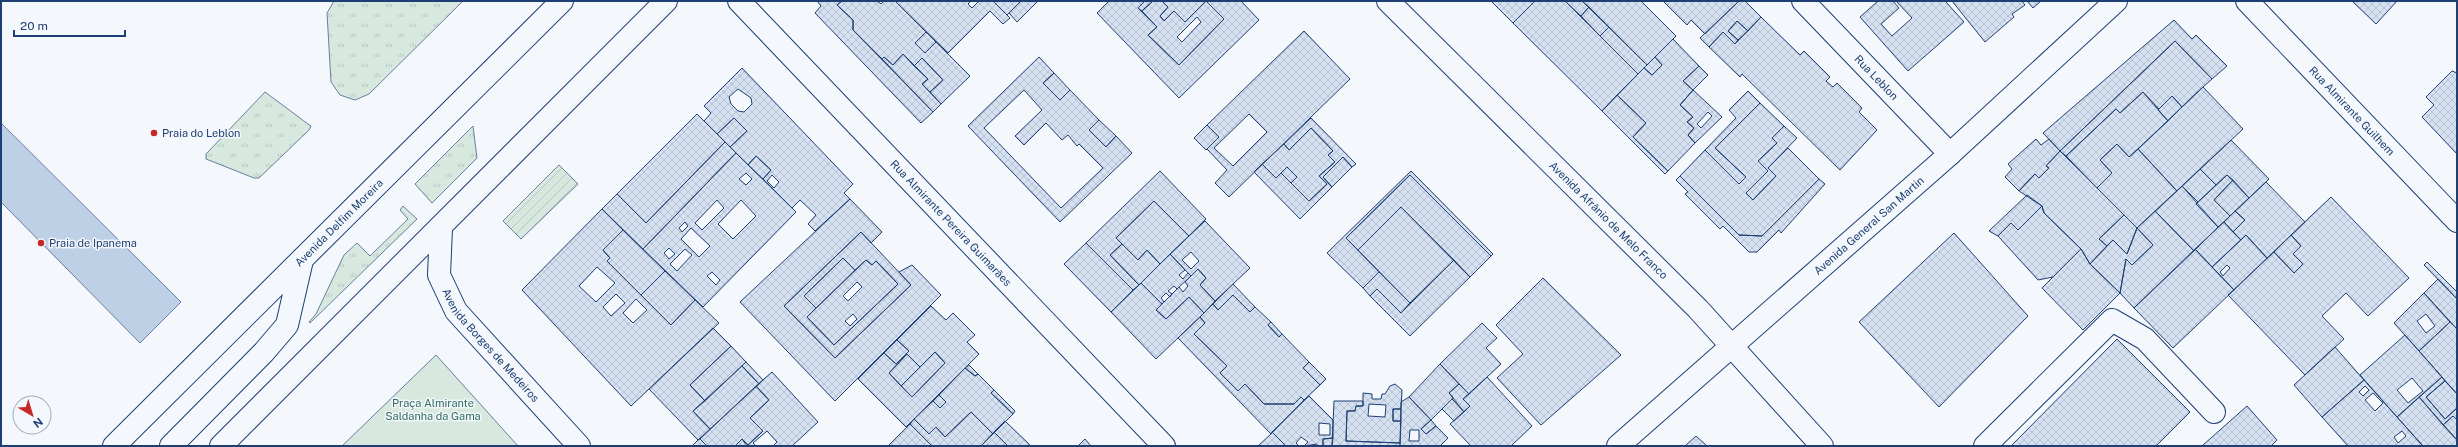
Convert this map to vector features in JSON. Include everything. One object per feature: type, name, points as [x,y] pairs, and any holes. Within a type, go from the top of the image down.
[{"type":"main road","name":"Avenida Delfim Moreira","points":[[115,445],[562,1]]},
{"type":"main road","points":[[221,446],[441,228],[666,1]]},
{"type":"main road","name":"Rua Almirante Pereira Guimarães","points":[[739,1],[1164,446]]},
{"type":"main road","name":"Avenida Afrânio de Melo Franco","points":[[1388,1],[1698,309],[1729,346],[1822,446]]},
{"type":"main road","name":"Rua Leblon","points":[[1803,1],[1950,154]]},
{"type":"main road","name":"Avenida General San Martin","points":[[1618,446],[1729,346],[1950,154],[2116,1]]},
{"type":"main road","name":"Rua Almirante Guilhem","points":[[2247,1],[2457,221]]},
{"type":"main road","name":"Avenida Borges de Medeiros","points":[[441,228],[439,275],[456,311],[579,446]]},
{"type":"main road","points":[[171,446],[264,352],[287,325],[302,260]]},
{"type":"main road","points":[[1985,446],[2112,320],[2145,339],[2214,412]]},
{"type":"green space","points":[[334,1],[463,1],[369,94],[355,100],[340,95],[331,82],[327,13]]},
{"type":"green space","points":[[265,92],[311,126],[309,130],[259,178],[254,178],[206,159],[206,154]]},
{"type":"green space","points":[[473,126],[477,158],[432,203],[415,184]]},
{"type":"green space","points":[[559,165],[578,184],[521,239],[503,221]]},
{"type":"green space","points":[[403,206],[417,219],[310,323],[309,322],[316,314],[344,255],[357,243],[370,256],[408,219],[400,210]]},
{"type":"green space","name":"Praça Almirante Saldanha da Gama","points":[[436,355],[518,446],[342,446]]},
{"type":"water","points":[[1,123],[181,302],[140,343],[1,202]]},
{"type":"building","points":[[817,1],[842,1],[837,5],[853,20],[853,30],[933,112],[921,123],[815,13],[821,6]]},
{"type":"building","points":[[842,1],[877,1],[881,4],[884,1],[895,1],[926,32],[915,43],[925,53],[936,42],[970,76],[941,104],[930,92],[943,80],[922,58],[914,66],[903,54],[893,65],[884,57],[882,59],[853,30],[853,20],[837,5]]},
{"type":"building","points":[[895,1],[971,1],[968,4],[972,8],[979,1],[993,1],[1010,18],[1003,24],[990,11],[948,53]]},
{"type":"building","points":[[993,1],[1021,1],[1007,15]]},
{"type":"building","points":[[1021,1],[1038,1],[1017,22],[1009,13]]},
{"type":"building","points":[[1109,1],[1145,1],[1138,8],[1157,27],[1148,35],[1179,65],[1224,19],[1206,1],[1241,1],[1259,20],[1179,98],[1097,13]]},
{"type":"building","points":[[1145,1],[1153,1],[1142,11],[1138,8]]},
{"type":"building","points":[[1153,1],[1162,1],[1168,7],[1160,16],[1164,21],[1174,11],[1185,22],[1206,1],[1224,19],[1179,65],[1148,35],[1157,27],[1142,11]],"holes":[[[1197,17],[1201,22],[1182,42],[1177,37]]]},
{"type":"building","points":[[1162,1],[1206,1],[1185,22],[1174,11],[1164,21],[1160,16],[1168,7]]},
{"type":"building","points":[[1491,1],[1535,1],[1513,23]]},
{"type":"building","points":[[1535,1],[1565,1],[1638,74],[1602,111],[1513,23]]},
{"type":"building","points":[[1565,1],[1582,1],[1589,7],[1581,16]]},
{"type":"building","points":[[1582,1],[1641,1],[1676,36],[1647,65]]},
{"type":"building","points":[[1663,1],[1739,1],[1705,34],[1691,20],[1687,25]]},
{"type":"building","points":[[1739,1],[1745,1],[1761,17],[1748,31],[1737,21],[1728,31],[1738,40],[1735,44],[1723,32],[1709,47],[1700,38]]},
{"type":"building","points":[[1878,1],[1893,1],[1899,8],[1881,24],[1892,36],[1912,18],[1896,1],[1945,1],[1964,22],[1908,71],[1860,17]]},
{"type":"building","points":[[1952,1],[2022,1],[2025,5],[2012,14],[2014,17],[1985,42]]},
{"type":"building","points":[[2027,1],[2041,1],[2033,8]]},
{"type":"building","points":[[2352,1],[2397,1],[2376,24]]},
{"type":"building","points":[[1589,7],[1609,27],[1600,36],[1581,16]]},
{"type":"building","points":[[1761,17],[1800,55],[1804,51],[1830,77],[1826,81],[1833,87],[1837,83],[1862,108],[1859,112],[1877,130],[1840,170],[1742,74],[1740,77],[1709,47],[1723,32],[1735,44]]},
{"type":"building","points":[[2174,20],[2192,39],[2196,35],[2227,66],[2212,79],[2175,41],[2060,151],[2043,133]]},
{"type":"building","points":[[1737,21],[1748,31],[1738,40],[1728,31]]},
{"type":"building","points":[[1609,27],[1647,65],[1638,74],[1600,36]]},
{"type":"building","points":[[1304,31],[1350,79],[1229,197],[1215,183],[1227,170],[1207,149],[1219,137],[1207,125]],"holes":[[[1249,114],[1267,132],[1233,166],[1214,148]]]},
{"type":"building","points":[[926,32],[936,42],[925,53],[915,43]]},
{"type":"building","points":[[1673,39],[1699,66],[1683,81],[1693,90],[1680,105],[1693,117],[1687,122],[1694,128],[1688,135],[1695,143],[1668,171],[1633,137],[1646,123],[1617,95],[1644,68],[1652,75],[1662,65],[1655,57]]},
{"type":"building","points":[[2175,41],[2212,79],[2182,107],[2172,96],[2159,109],[2143,92],[2120,113],[2116,109],[2066,156],[2060,151]]},
{"type":"building","points":[[903,54],[928,79],[922,84],[941,104],[933,112],[882,59],[884,57],[893,65]]},
{"type":"building","points":[[1039,57],[1054,73],[1043,83],[1060,100],[1070,90],[1099,120],[1089,130],[1106,147],[1116,136],[1132,153],[1060,222],[968,126]],"holes":[[[1024,90],[1042,110],[1015,136],[1024,145],[1046,123],[1062,140],[1068,135],[1077,146],[1079,144],[1103,168],[1061,208],[984,128]]]},
{"type":"building","points":[[1655,57],[1662,65],[1652,75],[1644,68]]},
{"type":"building","points":[[922,58],[943,80],[930,92],[922,84],[928,79],[914,66]]},
{"type":"building","points":[[1699,66],[1708,75],[1693,90],[1683,81]]},
{"type":"building","points":[[742,68],[853,184],[844,193],[850,199],[815,231],[808,224],[816,215],[800,200],[792,208],[763,179],[771,170],[756,156],[748,165],[730,147],[747,131],[734,118],[717,134],[704,121],[711,113],[704,106]],"holes":[[[738,89],[751,98],[752,104],[744,112],[738,111],[731,104],[729,97]],[[772,175],[779,182],[774,188],[767,181]]]},
{"type":"building","points":[[2452,71],[2457,73],[2457,154],[2422,117],[2434,105],[2426,97]]},
{"type":"building","points":[[1054,73],[1070,90],[1060,100],[1043,83]]},
{"type":"building","points":[[2203,87],[2243,129],[2177,191],[2138,149]]},
{"type":"building","points":[[1693,90],[1722,117],[1695,143],[1688,135],[1694,128],[1687,122],[1693,117],[1680,105]],"holes":[[[1708,112],[1712,116],[1701,128],[1697,124]]]},
{"type":"building","points":[[1748,91],[1760,103],[1715,148],[1746,177],[1739,184],[1705,150],[1736,118],[1729,110]]},
{"type":"building","points":[[2143,92],[2168,121],[2129,157],[2117,144],[2100,160],[2112,173],[2097,188],[2066,156],[2116,109],[2120,113]]},
{"type":"building","points":[[1617,95],[1646,123],[1633,137],[1668,171],[1665,174],[1602,111]]},
{"type":"building","points":[[2172,96],[2182,107],[2168,121],[2158,110]]},
{"type":"building","points":[[1760,103],[1784,126],[1772,138],[1777,143],[1758,161],[1768,171],[1746,193],[1753,200],[1776,176],[1768,168],[1788,148],[1819,179],[1762,236],[1739,235],[1680,176],[1705,150],[1739,184],[1746,177],[1715,148]]},
{"type":"building","points":[[697,114],[725,142],[646,223],[617,194]]},
{"type":"building","points":[[734,118],[747,131],[730,147],[717,134]]},
{"type":"building","points":[[1311,118],[1356,164],[1352,167],[1343,157],[1323,177],[1332,187],[1300,219],[1254,172],[1262,164],[1276,178],[1281,173],[1309,201],[1327,184],[1319,176],[1335,162],[1328,155],[1333,151],[1311,128],[1289,150],[1284,144]]},
{"type":"building","points":[[1099,120],[1116,136],[1106,147],[1089,130]]},
{"type":"building","points":[[1207,125],[1219,137],[1206,150],[1194,138]]},
{"type":"building","points":[[1784,126],[1797,138],[1768,168],[1776,176],[1753,200],[1746,193],[1768,171],[1758,161],[1777,143],[1772,138]]},
{"type":"building","points":[[1311,128],[1333,151],[1328,155],[1335,162],[1319,176],[1327,184],[1309,201],[1291,183],[1297,177],[1287,167],[1276,178],[1262,164],[1284,144],[1289,150]]},
{"type":"building","points":[[2036,139],[2041,145],[2049,139],[2060,151],[2046,166],[2049,168],[2039,178],[2035,174],[2019,191],[2005,177],[2012,169],[2008,164]]},
{"type":"building","points":[[2231,140],[2269,179],[2249,198],[2227,175],[2216,185],[2200,169]]},
{"type":"building","points":[[725,142],[736,153],[643,249],[602,209],[617,194],[646,223]]},
{"type":"building","points":[[2117,144],[2129,157],[2138,149],[2177,191],[2137,228],[2097,188],[2112,173],[2100,160]]},
{"type":"building","points":[[2060,151],[2124,215],[2099,239],[2107,246],[2090,264],[2081,249],[2044,213],[2042,206],[2019,191],[2035,174],[2039,178],[2049,168],[2046,166]]},
{"type":"building","points":[[736,153],[796,212],[703,307],[643,249]],"holes":[[[746,173],[752,179],[746,185],[739,179]],[[717,200],[724,208],[702,230],[695,223]],[[741,200],[756,216],[733,239],[718,224]],[[685,222],[688,226],[682,232],[679,228]],[[691,228],[710,246],[699,257],[681,239]],[[669,248],[675,254],[669,259],[664,253]],[[685,249],[692,255],[677,271],[670,264]],[[712,272],[720,280],[716,285],[707,276]]]},
{"type":"building","points":[[756,156],[771,170],[763,179],[748,165]]},
{"type":"building","points":[[1343,157],[1352,167],[1332,187],[1323,177]]},
{"type":"building","points":[[1287,167],[1297,177],[1291,183],[1281,173]]},
{"type":"building","points":[[2200,169],[2216,185],[2198,202],[2182,186]]},
{"type":"building","points":[[1160,171],[1206,219],[1189,236],[1154,201],[1116,238],[1122,244],[1110,255],[1139,285],[1133,290],[1086,243]]},
{"type":"building","points":[[1411,171],[1493,254],[1491,256],[1410,175],[1346,238],[1379,272],[1363,288],[1327,253]]},
{"type":"building","points":[[1410,175],[1491,256],[1470,277],[1401,207],[1358,250],[1346,238]]},
{"type":"building","points":[[2227,175],[2233,180],[2214,200],[2230,216],[2218,227],[2196,204]]},
{"type":"building","points":[[1680,176],[1739,235],[1762,236],[1819,179],[1825,184],[1781,233],[1779,230],[1757,252],[1749,252],[1723,226],[1720,229],[1685,194],[1688,192],[1676,180]]},
{"type":"building","points":[[2233,180],[2249,198],[2230,216],[2214,200]]},
{"type":"building","points":[[2266,182],[2305,222],[2267,258],[2246,235],[2241,240],[2233,232],[2245,220],[2235,211]]},
{"type":"building","points":[[2182,186],[2218,227],[2194,251],[2155,211]]},
{"type":"building","points":[[2027,195],[2042,206],[2018,230],[2011,223],[1998,236],[1989,231]]},
{"type":"building","points":[[2331,197],[2409,278],[2368,316],[2346,293],[2322,316],[2344,339],[2305,375],[2228,295],[2274,252],[2294,273],[2303,264],[2293,254],[2301,246],[2291,235]]},
{"type":"building","points":[[850,199],[882,232],[871,243],[861,232],[784,306],[835,358],[911,285],[899,272],[912,265],[941,295],[835,401],[740,302]]},
{"type":"building","points":[[1154,201],[1189,236],[1160,264],[1147,250],[1138,260],[1116,238]]},
{"type":"building","points":[[2042,206],[2044,213],[2081,249],[2053,277],[2038,280],[1998,236],[2011,223],[2018,230]]},
{"type":"building","points":[[1401,207],[1454,260],[1410,303],[1358,250]]},
{"type":"building","points":[[602,209],[623,230],[603,250],[610,258],[607,261],[671,325],[695,300],[719,323],[631,406],[522,290]],"holes":[[[597,267],[615,283],[596,302],[579,286]],[[616,294],[625,303],[611,316],[603,307]],[[636,299],[647,310],[633,323],[623,313]]]},
{"type":"building","points":[[2155,211],[2194,251],[2134,308],[2120,293],[2126,259],[2132,265],[2153,245],[2137,228]]},
{"type":"building","points":[[2235,211],[2245,220],[2233,232],[2224,222]]},
{"type":"building","points":[[2124,215],[2137,228],[2127,254],[2113,240],[2107,246],[2099,239]]},
{"type":"building","points":[[1205,221],[1250,268],[1215,301],[1200,285],[1206,278],[1198,269],[1191,276],[1170,254]],"holes":[[[1191,252],[1199,261],[1191,269],[1182,260]]]},
{"type":"building","points":[[2224,222],[2241,240],[2212,267],[2195,249]]},
{"type":"building","points":[[2137,228],[2153,245],[2132,265],[2126,259],[2120,293],[2090,264],[2113,240],[2127,254]]},
{"type":"building","points":[[623,230],[665,271],[641,295],[607,261],[610,258],[603,250]]},
{"type":"building","points":[[861,232],[911,285],[835,358],[784,306]],"holes":[[[843,258],[855,270],[866,260],[872,265],[876,261],[898,284],[834,345],[807,317],[816,308],[804,296]]]},
{"type":"building","points":[[1954,233],[2028,316],[1939,407],[1859,322]]},
{"type":"building","points":[[2246,235],[2267,258],[2234,290],[2212,267]],"holes":[[[2227,265],[2230,268],[2223,276],[2220,272]]]},
{"type":"building","points":[[2291,235],[2301,246],[2293,254],[2303,264],[2294,273],[2274,252]]},
{"type":"building","points":[[1086,243],[1133,290],[1111,312],[1064,264]]},
{"type":"building","points":[[1122,244],[1138,260],[1147,250],[1160,264],[1139,285],[1110,255]]},
{"type":"building","points":[[2081,249],[2090,264],[2120,293],[2083,330],[2042,288]]},
{"type":"building","points":[[2195,249],[2234,290],[2173,348],[2134,308]]},
{"type":"building","points":[[1170,254],[1185,270],[1179,275],[1183,279],[1188,273],[1191,276],[1177,289],[1174,286],[1168,291],[1172,294],[1170,297],[1166,293],[1161,298],[1164,302],[1162,304],[1141,283]]},
{"type":"building","points":[[843,258],[855,270],[816,308],[804,296]]},
{"type":"building","points":[[866,260],[872,265],[876,261],[898,284],[834,345],[807,317]],"holes":[[[857,282],[862,287],[848,301],[843,296]],[[853,314],[857,319],[850,326],[845,321]]]},
{"type":"building","points":[[1454,260],[1470,277],[1410,336],[1370,296],[1377,289],[1401,313]]},
{"type":"building","points":[[2427,262],[2457,292],[2457,299],[2424,265]]},
{"type":"building","points":[[1198,269],[1206,278],[1200,285],[1215,301],[1204,313],[1189,297],[1166,319],[1156,310],[1179,287],[1183,292],[1188,286],[1185,282]]},
{"type":"building","points":[[665,271],[695,300],[671,325],[641,295]]},
{"type":"building","points":[[1379,272],[1410,303],[1401,313],[1377,289],[1370,296],[1363,288]]},
{"type":"building","points":[[1543,278],[1621,355],[1541,425],[1497,378],[1523,354],[1496,325]]},
{"type":"building","points":[[2438,279],[2457,299],[2457,329],[2424,293]]},
{"type":"building","points":[[1141,283],[1162,304],[1156,310],[1166,319],[1189,297],[1204,313],[1156,359],[1111,312]]},
{"type":"building","points":[[1233,284],[1255,307],[1250,312],[1233,295],[1218,310],[1213,304]]},
{"type":"building","points":[[2424,293],[2450,322],[2419,351],[2394,323]],"holes":[[[2426,314],[2435,326],[2426,333],[2417,321]]]},
{"type":"building","points":[[1233,295],[1250,312],[1255,307],[1271,322],[1268,325],[1279,337],[1282,334],[1309,362],[1303,368],[1320,385],[1304,400],[1301,397],[1294,404],[1264,404],[1245,384],[1238,391],[1220,373],[1227,366],[1194,334],[1205,323],[1200,317],[1213,304],[1218,310]]},
{"type":"building","points":[[931,306],[946,320],[953,313],[975,335],[967,342],[979,354],[906,427],[858,379],[884,353],[896,364],[909,351],[897,340]],"holes":[[[935,352],[945,363],[912,397],[889,373],[907,354],[920,367]]]},
{"type":"building","points":[[1200,317],[1205,323],[1194,334],[1227,366],[1220,373],[1238,391],[1245,384],[1264,404],[1294,404],[1301,397],[1304,400],[1271,434],[1178,338]]},
{"type":"building","points":[[1271,322],[1282,334],[1279,337],[1268,325]]},
{"type":"building","points":[[2450,322],[2457,329],[2457,394],[2419,351]]},
{"type":"building","points":[[1482,323],[1497,338],[1486,348],[1501,364],[1469,394],[1440,364]]},
{"type":"building","points":[[713,328],[731,346],[690,385],[705,401],[693,411],[710,429],[698,440],[649,389]]},
{"type":"building","points":[[2405,335],[2442,377],[2397,417],[2360,375]],"holes":[[[2412,378],[2423,391],[2408,403],[2397,390]]]},
{"type":"building","points":[[2117,339],[2190,412],[2156,446],[2011,446]]},
{"type":"building","points":[[897,340],[909,351],[896,364],[884,353]]},
{"type":"building","points":[[731,346],[746,362],[705,401],[690,385]]},
{"type":"building","points":[[2335,347],[2364,380],[2322,417],[2294,385]]},
{"type":"building","points":[[935,352],[945,363],[912,397],[901,386]]},
{"type":"building","points":[[907,354],[920,367],[901,386],[889,373]]},
{"type":"building","points":[[746,362],[763,380],[759,384],[742,366]]},
{"type":"building","points":[[1309,362],[1326,379],[1320,385],[1303,368]]},
{"type":"building","points":[[1440,364],[1459,384],[1449,393],[1453,397],[1452,399],[1431,420],[1409,397]]},
{"type":"building","points":[[969,365],[978,374],[975,376],[965,368]]},
{"type":"building","points":[[742,366],[759,384],[710,429],[693,411]]},
{"type":"building","points":[[965,368],[975,376],[978,374],[994,390],[991,393],[1013,414],[993,434],[971,412],[945,437],[936,427],[929,434],[914,419],[933,401],[940,408],[946,402],[939,395]]},
{"type":"building","points":[[772,372],[818,422],[792,446],[773,446],[777,442],[767,431],[753,443],[756,446],[747,446],[763,431],[750,418],[769,400],[756,386]]},
{"type":"building","points":[[1487,377],[1532,426],[1511,446],[1471,446],[1450,424],[1470,406],[1463,399]]},
{"type":"building","points":[[2442,377],[2445,381],[2426,397],[2445,419],[2457,408],[2457,420],[2453,416],[2443,425],[2419,397]]},
{"type":"building","points":[[2364,380],[2423,446],[2348,446],[2322,417]],"holes":[[[2365,386],[2369,390],[2363,396],[2359,392]],[[2373,393],[2383,403],[2375,411],[2365,400]],[[2402,431],[2406,436],[2398,443],[2394,437]]]},
{"type":"building","points":[[2445,381],[2457,394],[2457,408],[2445,419],[2426,397]]},
{"type":"building","points":[[1395,384],[1402,390],[1401,409],[1393,409],[1393,421],[1401,421],[1400,443],[1346,441],[1347,411],[1355,411],[1356,406],[1363,406],[1363,393],[1372,394],[1372,399],[1381,399],[1382,394],[1385,394],[1390,386]],"holes":[[[1369,404],[1386,405],[1385,417],[1368,416]]]},
{"type":"building","points":[[1459,384],[1469,394],[1463,399],[1470,406],[1464,412],[1449,393]]},
{"type":"building","points":[[756,386],[769,400],[750,418],[763,431],[748,445],[742,439],[735,446],[707,446],[700,439]]},
{"type":"building","points":[[994,390],[1015,411],[1013,414],[991,393]]},
{"type":"building","points":[[939,395],[946,402],[940,408],[933,401]]},
{"type":"building","points":[[1309,396],[1333,420],[1333,438],[1323,439],[1323,446],[1317,446],[1317,444],[1304,446],[1308,442],[1301,437],[1296,443],[1299,446],[1286,446],[1272,432]],"holes":[[[1319,423],[1330,424],[1330,435],[1319,435]]]},
{"type":"building","points":[[1409,397],[1431,420],[1421,429],[1426,434],[1436,426],[1448,438],[1440,446],[1400,446],[1401,402]],"holes":[[[1410,430],[1419,430],[1419,441],[1409,441]]]},
{"type":"building","points":[[2419,397],[2457,440],[2457,446],[2423,446],[2397,417]]},
{"type":"building","points":[[1452,399],[1464,412],[1454,421],[1442,409]]},
{"type":"building","points":[[1334,401],[1363,401],[1363,406],[1356,406],[1355,411],[1347,411],[1346,441],[1400,443],[1400,446],[1332,446]]},
{"type":"building","points":[[2247,406],[2277,440],[2271,446],[2202,446]]},
{"type":"building","points":[[1393,409],[1401,409],[1401,421],[1393,421]]},
{"type":"building","points":[[971,412],[993,434],[981,446],[932,446],[910,424],[914,419],[929,434],[936,427],[945,437]]},
{"type":"building","points":[[2453,416],[2457,420],[2457,440],[2443,425]]},
{"type":"building","points":[[1431,420],[1436,426],[1426,434],[1421,429]]},
{"type":"building","points":[[1005,421],[1031,446],[1008,446],[994,432]]},
{"type":"building","points":[[910,424],[932,446],[888,446]]},
{"type":"building","points":[[994,432],[1008,446],[981,446]]},
{"type":"building","points":[[1272,432],[1286,446],[1258,446],[1271,434]]},
{"type":"building","points":[[1696,436],[1707,446],[1685,446]]},
{"type":"building","points":[[1333,438],[1332,446],[1323,446],[1323,439]]},
{"type":"building","points":[[700,439],[707,446],[692,446],[698,440]]},
{"type":"building","points":[[742,439],[747,446],[735,446]]},
{"type":"building","points":[[1085,439],[1091,446],[1078,446]]},
{"type":"place","name":"Praia do Leblon","points":[[154,133]]},
{"type":"place","name":"Praia de Ipanema","points":[[41,243]]}]
